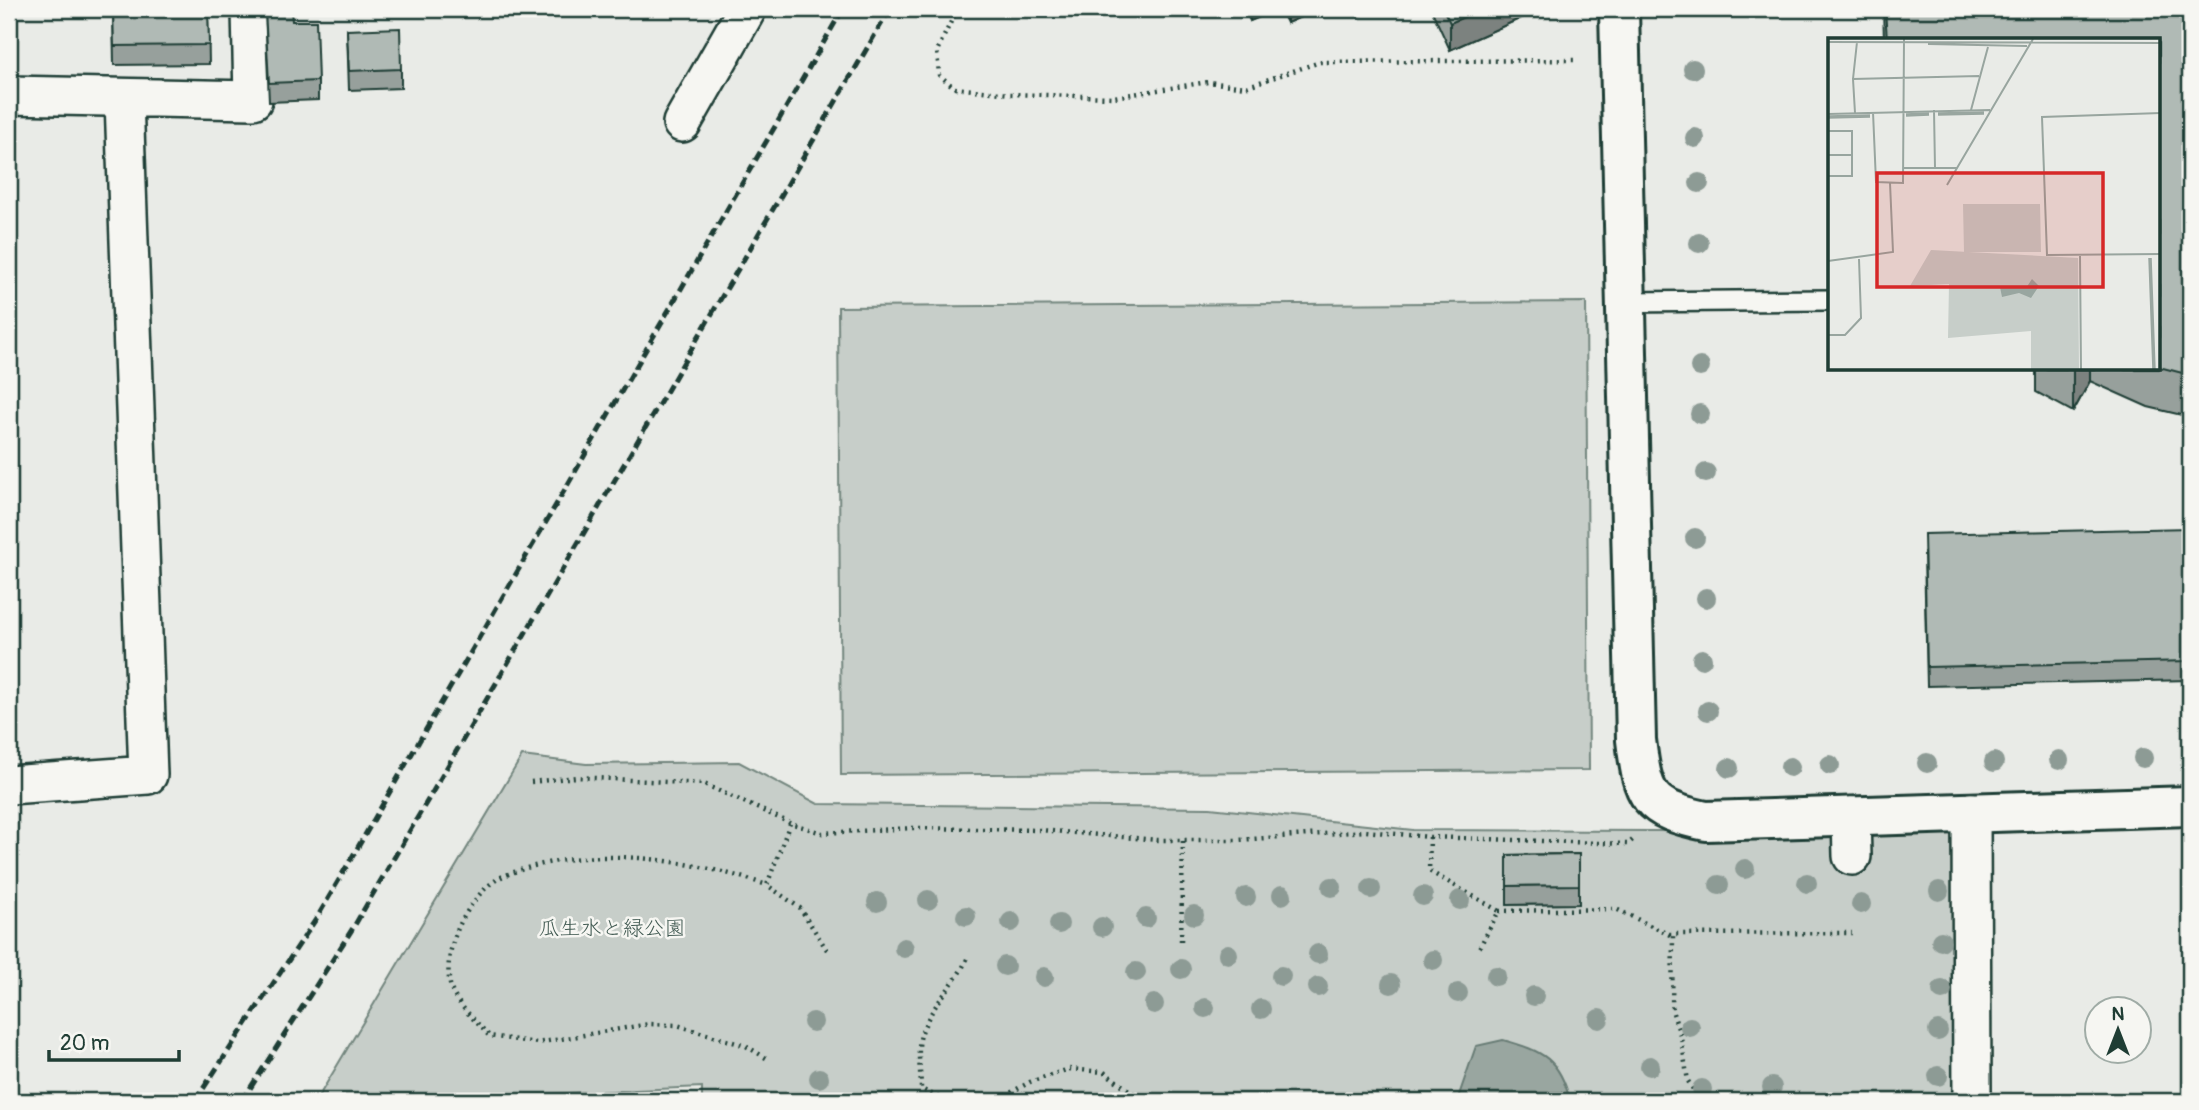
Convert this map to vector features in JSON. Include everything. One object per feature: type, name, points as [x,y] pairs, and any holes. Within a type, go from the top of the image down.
[{"type":"street","points":[[9,95],[124,100],[253,100],[251,9]]},
{"type":"street","points":[[682,123],[747,9]]},
{"type":"street","points":[[1619,9],[1636,740],[1641,777],[1653,802],[1676,815],[1706,821],[2190,806]]},
{"type":"street","points":[[9,785],[148,775],[124,100]]},
{"type":"street","points":[[1971,812],[1972,1101]]},
{"type":"street","points":[[1851,816],[1852,856]]},
{"type":"lane","points":[[1626,302],[1828,300]]},
{"type":"path","points":[[957,9],[937,51],[939,75],[955,88],[1009,94],[1114,97],[1208,82],[1245,87],[1320,62],[1620,59]]},
{"type":"path","points":[[531,782],[576,777],[704,784],[790,823],[822,834],[914,828],[1040,830],[1183,840],[1238,840],[1365,831],[1430,837],[1629,844],[1662,808]]},
{"type":"path","points":[[767,884],[790,823]]},
{"type":"path","points":[[1430,837],[1429,871],[1499,911],[1616,909],[1673,936],[1672,1010],[1681,1038],[1688,1082],[1700,1101]]},
{"type":"path","points":[[1181,941],[1183,840]]},
{"type":"path","points":[[766,1058],[746,1045],[677,1025],[649,1024],[537,1043],[489,1036],[452,992],[449,946],[470,904],[504,875],[555,863],[614,855],[721,869],[767,884],[800,908],[827,950]]},
{"type":"path","points":[[1478,950],[1499,911]]},
{"type":"path","points":[[1669,934],[1852,933]]},
{"type":"path","points":[[967,959],[957,979],[928,1017],[920,1041],[921,1089],[946,1101],[997,1100],[1030,1082],[1069,1069],[1104,1072],[1139,1097]]},
{"type":"green space","points":[[1586,302],[1589,770],[841,775],[838,307]]},
{"type":"green space","name":"瓜生水と緑公園","points":[[522,756],[586,764],[739,762],[818,804],[1210,808],[1413,830],[1952,832],[1958,1101],[702,1101],[702,1087],[386,1101],[316,1101]]},
{"type":"shaded area","points":[[1503,1040],[1529,1048],[1548,1059],[1561,1075],[1570,1101],[1457,1101],[1476,1046]]},
{"type":"building","points":[[113,9],[208,9],[209,45],[114,46]]},
{"type":"building","points":[[265,9],[291,10],[292,21],[316,21],[318,81],[269,83]]},
{"type":"building","points":[[1443,9],[1482,9],[1450,23]]},
{"type":"building","points":[[1885,9],[2190,9],[2190,375],[2160,367],[2160,38],[1887,38]]},
{"type":"building","points":[[400,28],[401,69],[349,71],[347,30]]},
{"type":"building","points":[[2190,528],[2190,661],[1927,667],[1924,534]]},
{"type":"building","points":[[1579,854],[1579,885],[1507,886],[1507,855]]},
{"type":"railway","points":[[195,1101],[318,916],[843,9]]},
{"type":"railway","points":[[242,1101],[353,928],[890,9]]}]
